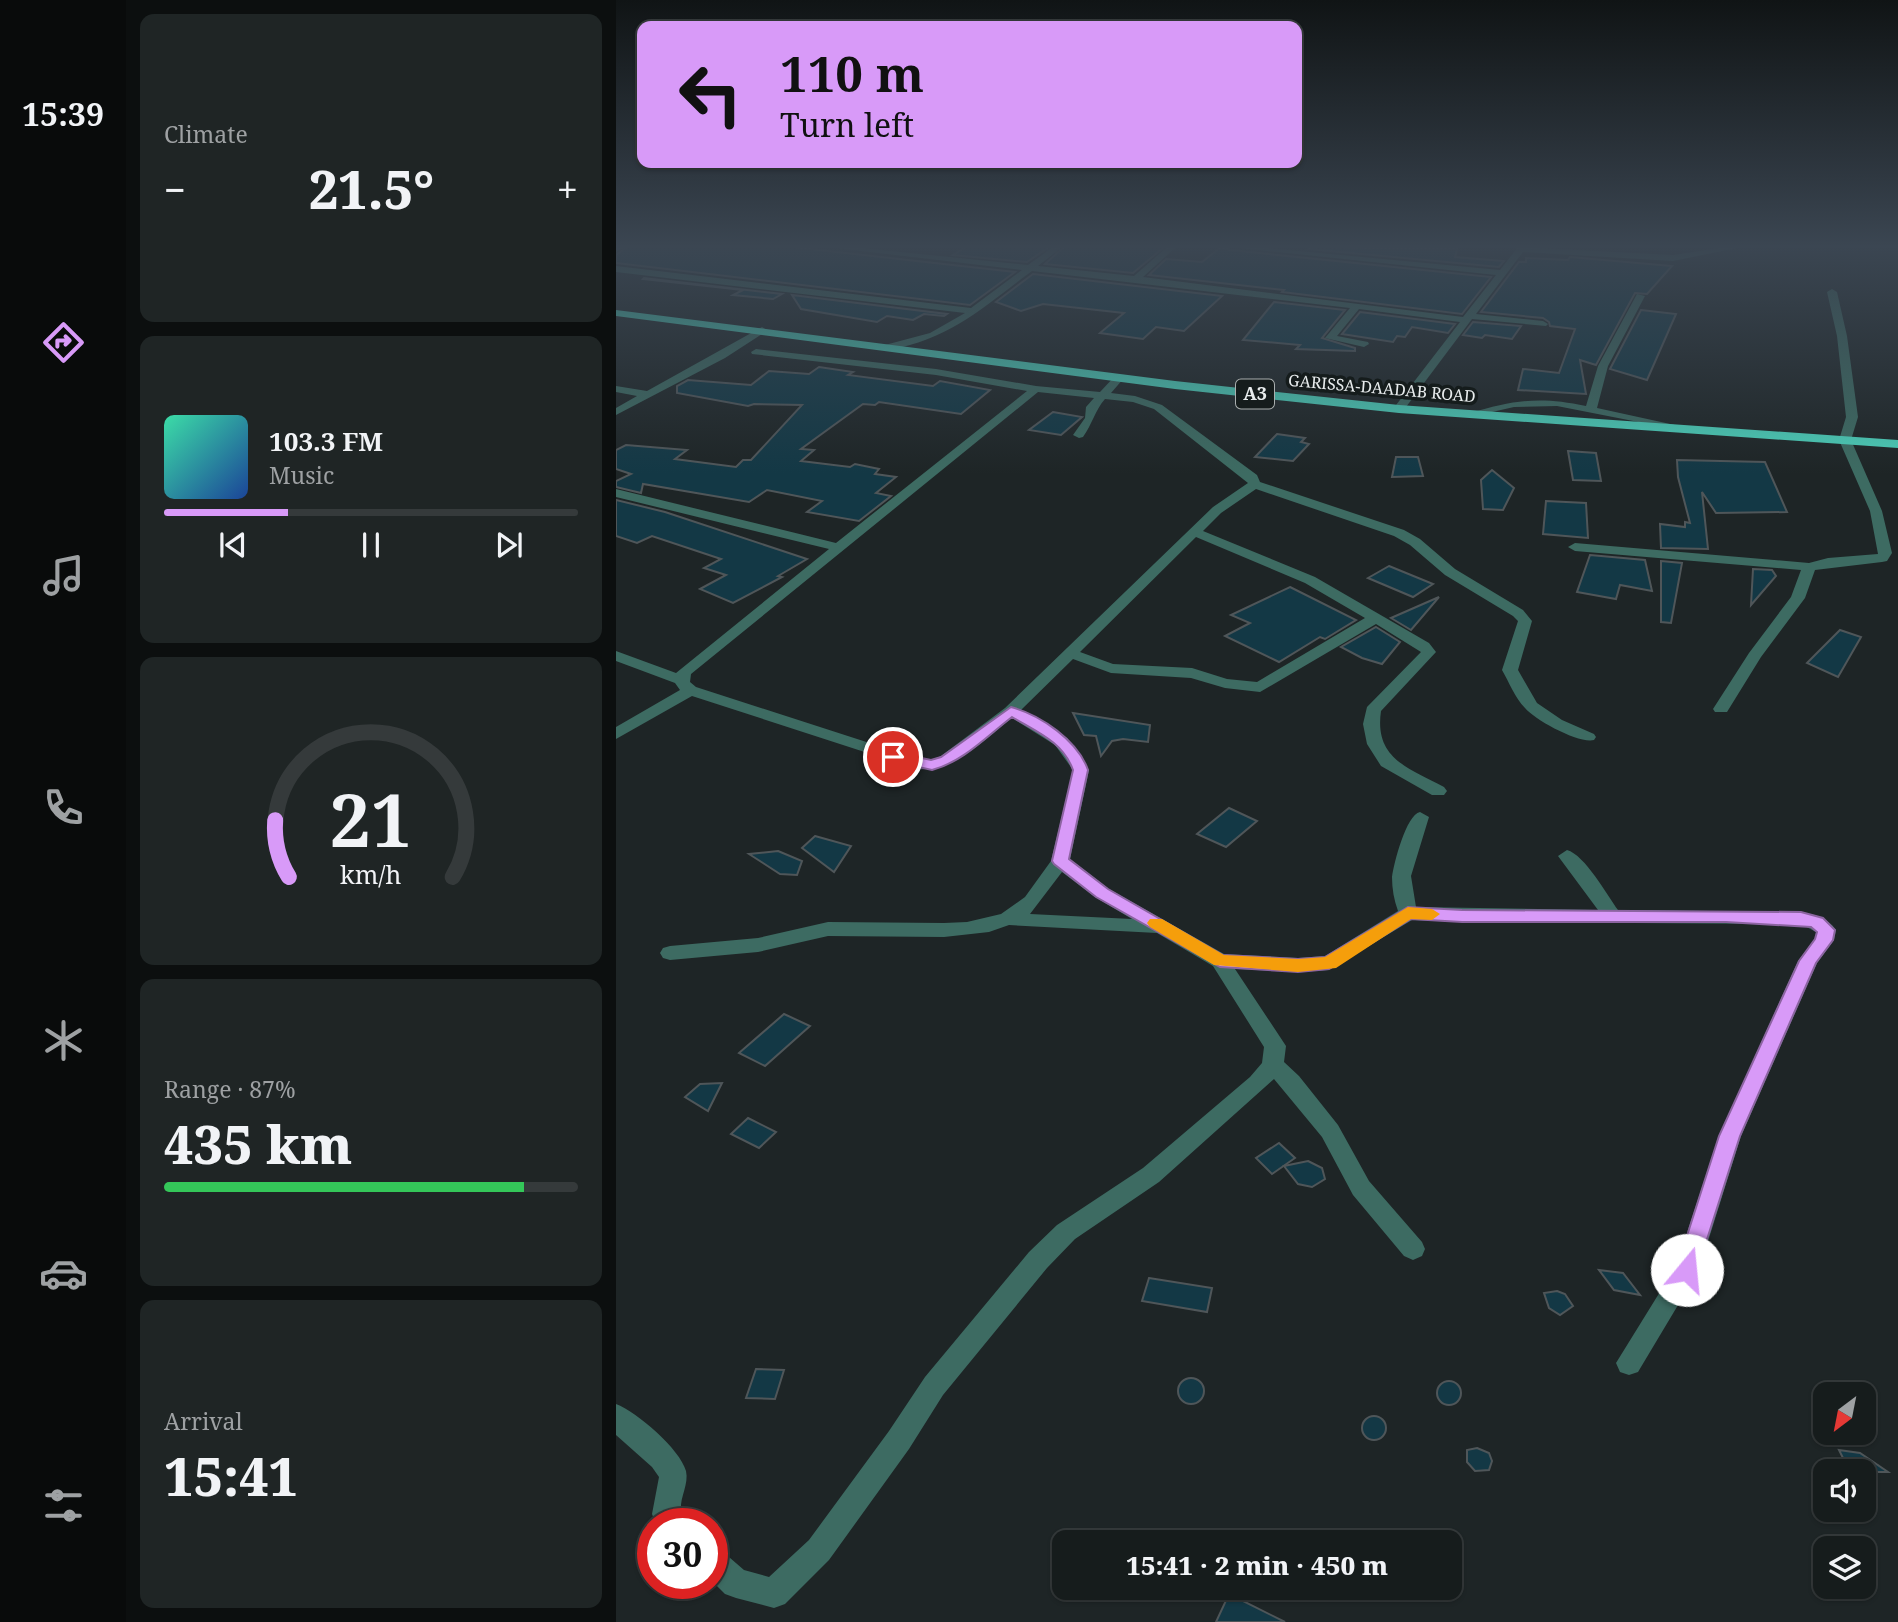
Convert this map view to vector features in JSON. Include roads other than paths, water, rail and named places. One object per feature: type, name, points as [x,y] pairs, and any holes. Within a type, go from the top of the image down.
[{"type":"highway","name":"GARISSA-DAADAB ROAD","points":[[699,323],[1119,378],[1399,409],[1898,444]]},
{"type":"street","points":[[889,347],[936,336],[959,323]]},
{"type":"street","points":[[1343,323],[1330,338],[1364,344]]},
{"type":"street","points":[[1399,409],[1462,323]]},
{"type":"street","points":[[1526,323],[1543,324]]},
{"type":"street","points":[[1591,409],[1591,396],[1627,323]]},
{"type":"street","points":[[1575,547],[1809,567],[1828,562],[1882,558],[1885,553],[1876,511],[1844,440],[1852,417],[1839,323]]},
{"type":"street","points":[[616,412],[762,330]]},
{"type":"street","points":[[756,352],[936,372],[1036,389],[1135,399],[1158,407],[1195,438],[1253,478],[1255,484]]},
{"type":"street","points":[[1079,435],[1091,418],[1092,407],[1119,378]]},
{"type":"street","points":[[616,389],[649,395]]},
{"type":"street","points":[[685,685],[684,672],[1036,389]]},
{"type":"street","points":[[1474,415],[1531,401],[1591,409],[1684,430]]},
{"type":"street","points":[[616,656],[685,685],[868,750],[932,765],[959,752],[1011,711],[1217,510],[1255,484]]},
{"type":"street","points":[[1255,484],[1399,533],[1415,542],[1450,572],[1518,613],[1525,621],[1510,670],[1531,706],[1556,723],[1588,737]]},
{"type":"street","points":[[616,493],[840,548]]},
{"type":"street","points":[[1195,533],[1310,579],[1424,646],[1429,652],[1373,710],[1371,724],[1375,744],[1387,762],[1438,790]]},
{"type":"street","points":[[1721,709],[1754,656],[1798,598],[1809,567]]},
{"type":"street","points":[[1072,654],[1111,668],[1192,673],[1247,687],[1260,687],[1377,617]]},
{"type":"street","points":[[616,734],[685,685]]},
{"type":"street","points":[[1009,919],[1035,899],[1060,861],[1081,770],[1076,756],[1062,740],[1011,711]]},
{"type":"street","points":[[1408,913],[1400,893],[1401,871],[1420,817]]},
{"type":"street","points":[[1567,856],[1612,916]]},
{"type":"street","points":[[728,1576],[736,1583],[774,1594],[819,1550],[899,1440],[934,1386],[1038,1260],[1066,1232],[1152,1175],[1258,1083],[1273,1066],[1275,1046],[1220,961],[1102,893],[1060,861]]},
{"type":"street","points":[[1220,961],[1298,965],[1329,963],[1408,913],[1462,916],[1801,918],[1817,922],[1826,930],[1824,940],[1808,961],[1730,1136],[1687,1270],[1629,1363]]},
{"type":"street","points":[[670,953],[739,948],[825,930],[867,927],[926,930],[979,926],[1009,919],[1164,928]]},
{"type":"street","points":[[1273,1066],[1291,1082],[1330,1131],[1361,1188],[1413,1249]]},
{"type":"street","points":[[616,1417],[663,1457],[673,1474],[667,1508]]}]
